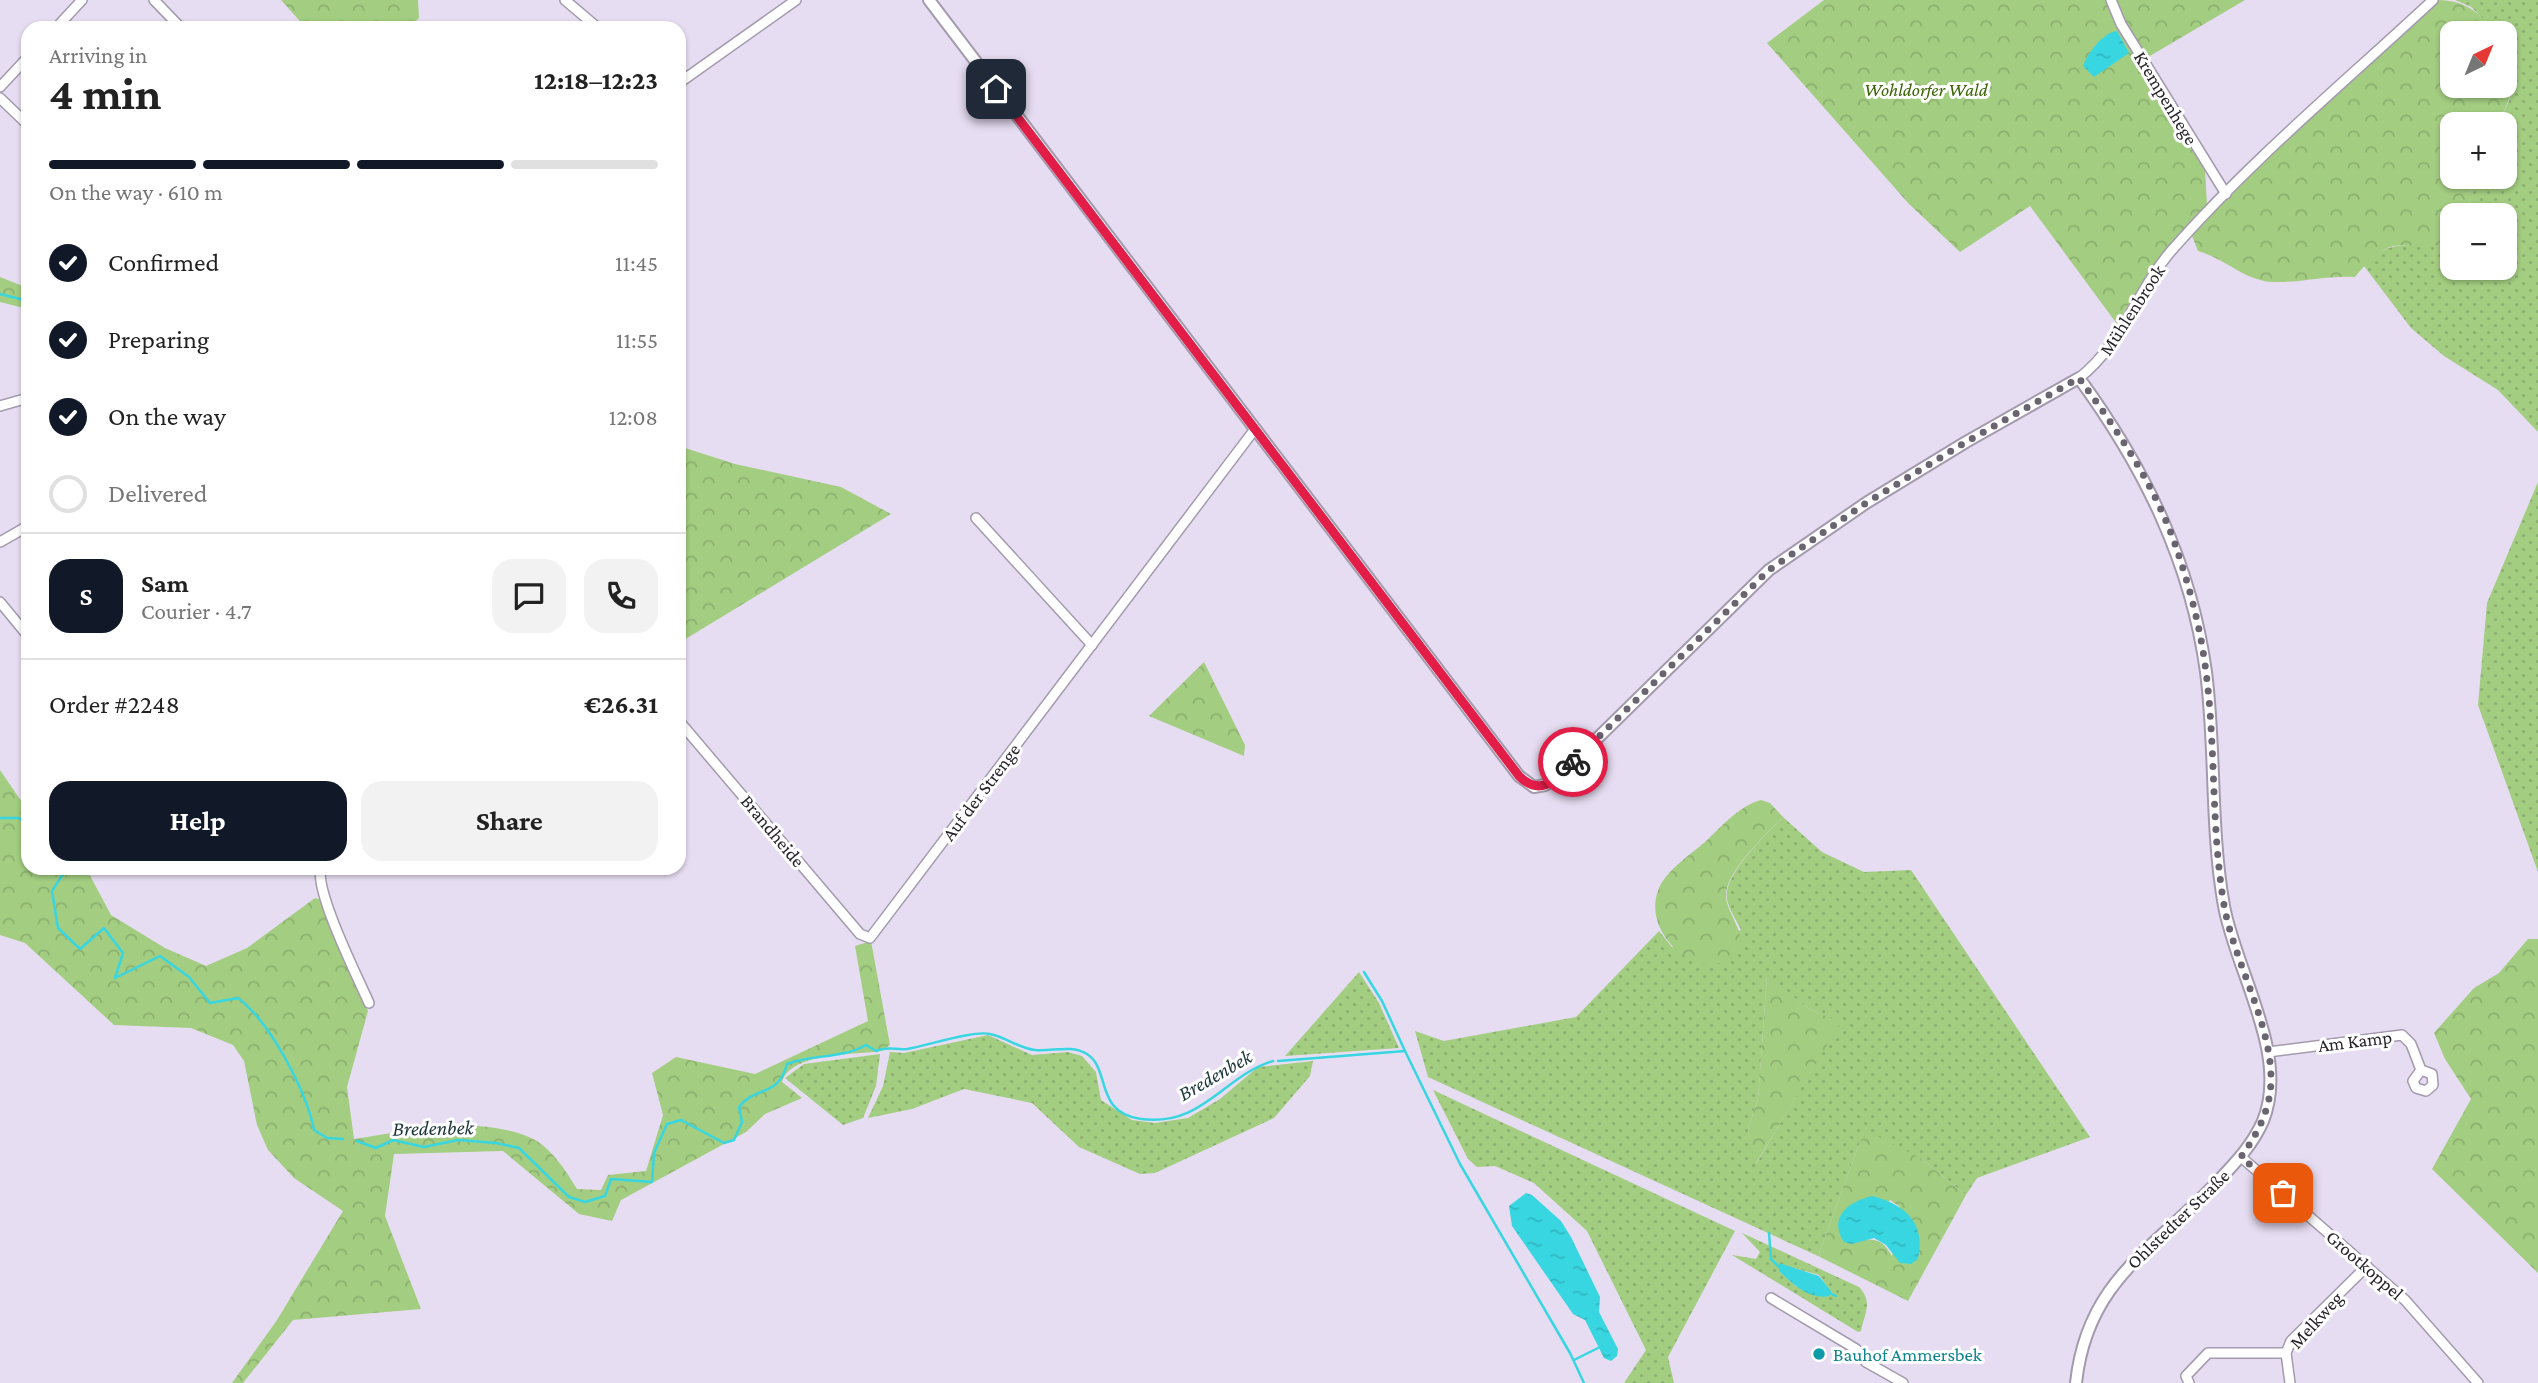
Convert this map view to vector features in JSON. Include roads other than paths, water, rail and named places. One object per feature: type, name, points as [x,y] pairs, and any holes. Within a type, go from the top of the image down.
[{"type":"street","points":[[62,21],[82,0]]},
{"type":"street","points":[[154,0],[174,21]]},
{"type":"street","points":[[565,0],[590,21]]},
{"type":"street","points":[[686,78],[796,0]]},
{"type":"street","points":[[929,0],[1255,429]]},
{"type":"street","name":"Krempenhege","points":[[2111,0],[2127,35],[2226,194]]},
{"type":"street","name":"Mühlenbrook","points":[[1255,429],[1519,776],[1529,785],[1539,787],[1563,772],[1769,570],[1866,503],[2079,378],[2095,365],[2148,282],[2172,250],[2226,194],[2433,0]]},
{"type":"street","points":[[0,87],[21,64]]},
{"type":"street","points":[[0,98],[21,118]]},
{"type":"street","name":"Ohlstedter Straße","points":[[2076,1383],[2087,1335],[2109,1287],[2241,1157],[2255,1137],[2269,1103],[2271,1074],[2224,906],[2206,672],[2191,593],[2177,549],[2154,497],[2128,450],[2079,378]]},
{"type":"street","points":[[0,406],[21,400]]},
{"type":"street","name":"Auf der Strenge","points":[[870,938],[1255,429]]},
{"type":"street","points":[[976,518],[1092,645]]},
{"type":"street","points":[[0,542],[21,530]]},
{"type":"street","points":[[0,602],[21,628]]},
{"type":"street","name":"Brandheide","points":[[686,729],[860,934],[870,938]]},
{"type":"street","points":[[320,875],[328,907],[369,1003]]},
{"type":"street","name":"Am Kamp","points":[[2267,1052],[2402,1035],[2411,1044],[2421,1070]]},
{"type":"street","name":"Grootkoppel","points":[[2241,1157],[2413,1308],[2478,1383]]},
{"type":"street","name":"Melkweg","points":[[2290,1383],[2286,1353],[2291,1341],[2367,1266]]},
{"type":"street","points":[[1771,1297],[1856,1349],[1866,1362],[1903,1383]]},
{"type":"street","points":[[2189,1383],[2186,1376],[2188,1372],[2208,1353],[2286,1353]]},
{"type":"water","points":[[2117,31],[2129,53],[2094,77],[2083,66],[2085,61],[2106,35]]},
{"type":"water","points":[[1526,1193],[1532,1195],[1561,1221],[1571,1237],[1600,1297],[1599,1312],[1618,1349],[1617,1356],[1611,1361],[1604,1358],[1585,1320],[1573,1314],[1512,1226],[1509,1206]]},
{"type":"water","points":[[1872,1196],[1894,1204],[1916,1225],[1920,1246],[1918,1259],[1911,1264],[1900,1263],[1886,1245],[1874,1238],[1852,1244],[1844,1242],[1838,1225],[1843,1212],[1855,1202]]},
{"type":"water","points":[[1779,1263],[1819,1276],[1831,1291],[1830,1296],[1815,1296],[1802,1290],[1779,1271]]},
{"type":"waterway","points":[[0,294],[21,299]]},
{"type":"waterway","name":"Bredenbek","points":[[0,818],[21,819]]},
{"type":"waterway","name":"Bredenbek","points":[[62,875],[52,891],[58,928],[80,949],[104,928],[123,953],[115,978],[160,956],[189,977],[210,1003],[238,998],[262,1023],[285,1058],[303,1096],[314,1130],[327,1138],[343,1139]]},
{"type":"waterway","points":[[1364,972],[1382,1001],[1405,1051]]},
{"type":"waterway","name":"Bredenbek","points":[[357,1141],[376,1148],[393,1140],[424,1147],[458,1140],[519,1148],[569,1197],[585,1202],[605,1196],[611,1179],[652,1182],[654,1153],[667,1124],[681,1120],[724,1143],[734,1140],[742,1122],[739,1107],[752,1096],[778,1082],[787,1064],[847,1052],[866,1045],[876,1051],[887,1048],[907,1049],[983,1033],[996,1035],[1035,1050],[1081,1051],[1094,1061],[1105,1090],[1116,1108],[1126,1115],[1141,1119],[1162,1119],[1197,1108],[1256,1068],[1273,1061]]},
{"type":"waterway","name":"Bredenbek","points":[[1278,1061],[1405,1051],[1460,1164],[1570,1353],[1584,1383]]},
{"type":"waterway","points":[[1769,1233],[1771,1259],[1779,1267]]},
{"type":"waterway","points":[[1830,1293],[1836,1296]]},
{"type":"waterway","points":[[1574,1360],[1598,1348]]},
{"type":"place","name":"Bauhof Ammersbek","points":[[1819,1354]]},
{"type":"park label","name":"Wohldorfer Wald","points":[[1926,89]]}]
